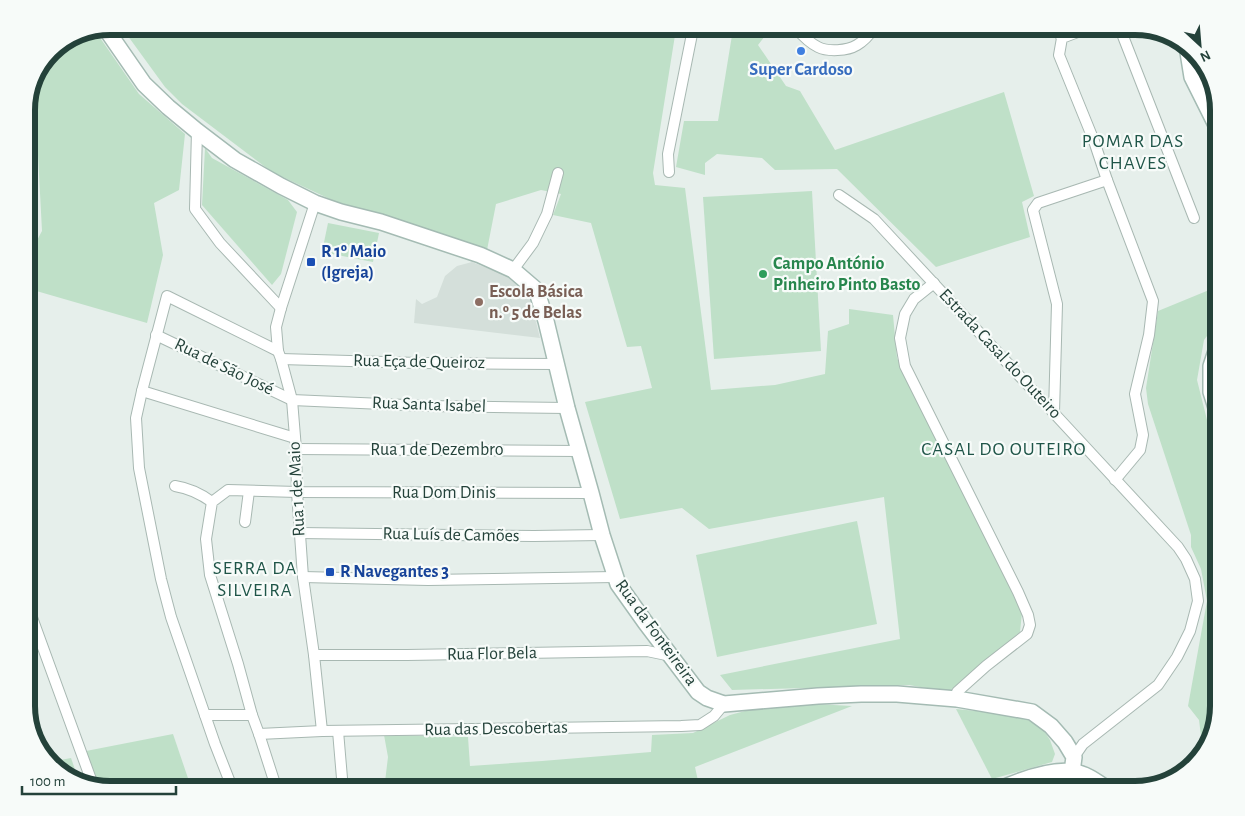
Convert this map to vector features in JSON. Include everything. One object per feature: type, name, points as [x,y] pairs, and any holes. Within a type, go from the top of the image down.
[{"type":"street","name":"Rua da Fonteireira","points":[[110,35],[144,84],[197,131],[235,160],[315,203],[397,227],[480,255],[513,270],[534,288],[546,321],[566,408],[615,577],[618,584],[698,692],[707,698],[724,704],[818,696],[896,694],[957,699],[1032,712],[1052,726],[1065,742],[1073,764]]},
{"type":"street","points":[[669,172],[668,154],[692,35]]},
{"type":"street","points":[[804,35],[818,47],[834,50],[857,45],[869,35]]},
{"type":"street","points":[[1060,35],[1062,38],[1059,55],[1094,141],[1153,301],[1149,335],[1135,394],[1143,435],[1140,450],[1115,480]]},
{"type":"street","points":[[1062,38],[1069,35]]},
{"type":"street","points":[[1123,35],[1194,218]]},
{"type":"street","points":[[1191,70],[1192,76],[1210,113]]},
{"type":"street","points":[[197,131],[195,209],[220,243],[281,308]]},
{"type":"street","points":[[513,270],[533,243],[547,214],[558,173]]},
{"type":"street","points":[[1054,412],[1057,304],[1033,210],[1038,203],[1107,180]]},
{"type":"street","name":"Estrada Casal do Outeiro","points":[[839,195],[874,219],[1054,412],[1178,547],[1195,579],[1198,602],[1190,631],[1177,657],[1158,685],[1083,744],[1073,764]]},
{"type":"street","name":"Rua 1 de Maio","points":[[315,203],[276,327],[280,355],[292,400],[303,577],[322,731]]},
{"type":"street","points":[[934,283],[914,299],[905,314],[900,338],[905,366],[1018,592],[1030,626],[1027,634],[986,666],[957,692],[957,699]]},
{"type":"street","points":[[230,781],[171,617],[161,579],[139,468],[136,418],[167,296],[280,355]]},
{"type":"street","name":"Rua de São José","points":[[156,335],[292,400]]},
{"type":"street","name":"Rua Eça de Queiroz","points":[[280,355],[418,363],[556,364]]},
{"type":"street","name":"Rua 1 de Dezembro","points":[[142,391],[295,444],[578,451]]},
{"type":"street","name":"Rua Santa Isabel","points":[[292,400],[428,406],[566,408]]},
{"type":"street","points":[[175,486],[202,495],[212,502],[206,539],[210,575],[252,715],[260,734],[274,781]]},
{"type":"street","name":"Rua Dom Dinis","points":[[212,502],[228,490],[591,493]]},
{"type":"street","points":[[245,522],[249,491]]},
{"type":"street","name":"Rua Luís de Camões","points":[[300,533],[602,535]]},
{"type":"street","points":[[303,577],[428,580],[615,577]]},
{"type":"street","points":[[35,626],[91,779]]},
{"type":"street","name":"Rua Flor Bela","points":[[314,655],[647,650],[671,656]]},
{"type":"street","name":"Rua das Descobertas","points":[[260,734],[322,731],[700,725],[714,716],[724,704]]},
{"type":"street","points":[[205,716],[252,715]]},
{"type":"street","points":[[338,731],[342,781]]},
{"type":"street","points":[[1020,781],[1059,772],[1073,764],[1084,775],[1094,781]]},
{"type":"shaded area","name":"Escola Básica n.º 5 de Belas","points":[[472,262],[507,276],[522,285],[529,294],[540,338],[414,323],[416,299],[422,304],[437,297],[445,276],[457,266]]},
{"type":"green space","points":[[127,35],[675,35],[653,173],[655,185],[685,188],[711,390],[775,385],[825,374],[828,331],[849,324],[849,309],[893,315],[897,358],[1022,613],[1020,632],[948,692],[909,685],[732,690],[720,675],[900,639],[884,497],[709,529],[682,508],[620,519],[585,402],[652,388],[641,346],[627,347],[591,223],[553,215],[561,194],[541,190],[496,204],[487,250],[334,201],[272,172],[182,104],[165,87]]},
{"type":"green space","points":[[732,35],[766,35],[758,45],[786,86],[800,91],[835,150],[1004,92],[1034,196],[1022,202],[1030,237],[936,267],[837,169],[775,170],[762,158],[717,154],[705,163],[705,175],[676,167],[684,121],[718,121]]},
{"type":"green space","points":[[99,36],[139,94],[185,134],[179,190],[154,203],[163,255],[147,323],[35,291],[35,244],[42,231],[38,155],[35,154],[35,105],[43,77],[50,64],[72,45]]},
{"type":"green space","points":[[205,148],[212,158],[288,200],[297,212],[281,274],[272,285],[202,205]]},
{"type":"green space","name":"Campo António Pinheiro Pinto Basto","points":[[812,191],[821,351],[714,359],[703,197]]},
{"type":"green space","points":[[328,223],[379,233],[373,262],[322,252]]},
{"type":"green space","points":[[1210,290],[1210,332],[1204,340],[1197,380],[1210,432],[1210,706],[1209,721],[1201,740],[1199,720],[1188,706],[1207,601],[1201,569],[1191,547],[1191,535],[1148,404],[1146,388],[1158,311]]},
{"type":"green space","points":[[857,521],[877,624],[717,657],[696,555]]},
{"type":"green space","points":[[779,702],[852,706],[695,767],[698,781],[385,781],[388,757],[384,735],[468,737],[470,766],[651,752],[652,735],[693,733],[730,715]]},
{"type":"green space","points":[[956,709],[1018,715],[1038,722],[1050,740],[1055,754],[1052,762],[992,779]]},
{"type":"green space","points":[[173,734],[189,781],[97,780],[86,751]]},
{"type":"green space","points":[[71,758],[76,772],[68,768],[59,760]]},
{"type":"place","name":"Super Cardoso","points":[[801,51]]},
{"type":"place","name":"R 1º Maio (Igreja)","points":[[311,262]]},
{"type":"place","name":"Campo António Pinheiro Pinto Basto","points":[[763,274]]},
{"type":"place","name":"Escola Básica n.º 5 de Belas","points":[[479,302]]},
{"type":"place","name":"R Navegantes 3","points":[[330,572]]},
{"type":"district","name":"POMAR DAS CHAVES","points":[[1133,152]]},
{"type":"district","name":"CASAL DO OUTEIRO","points":[[1004,449]]},
{"type":"district","name":"SERRA DA SILVEIRA","points":[[255,579]]}]
